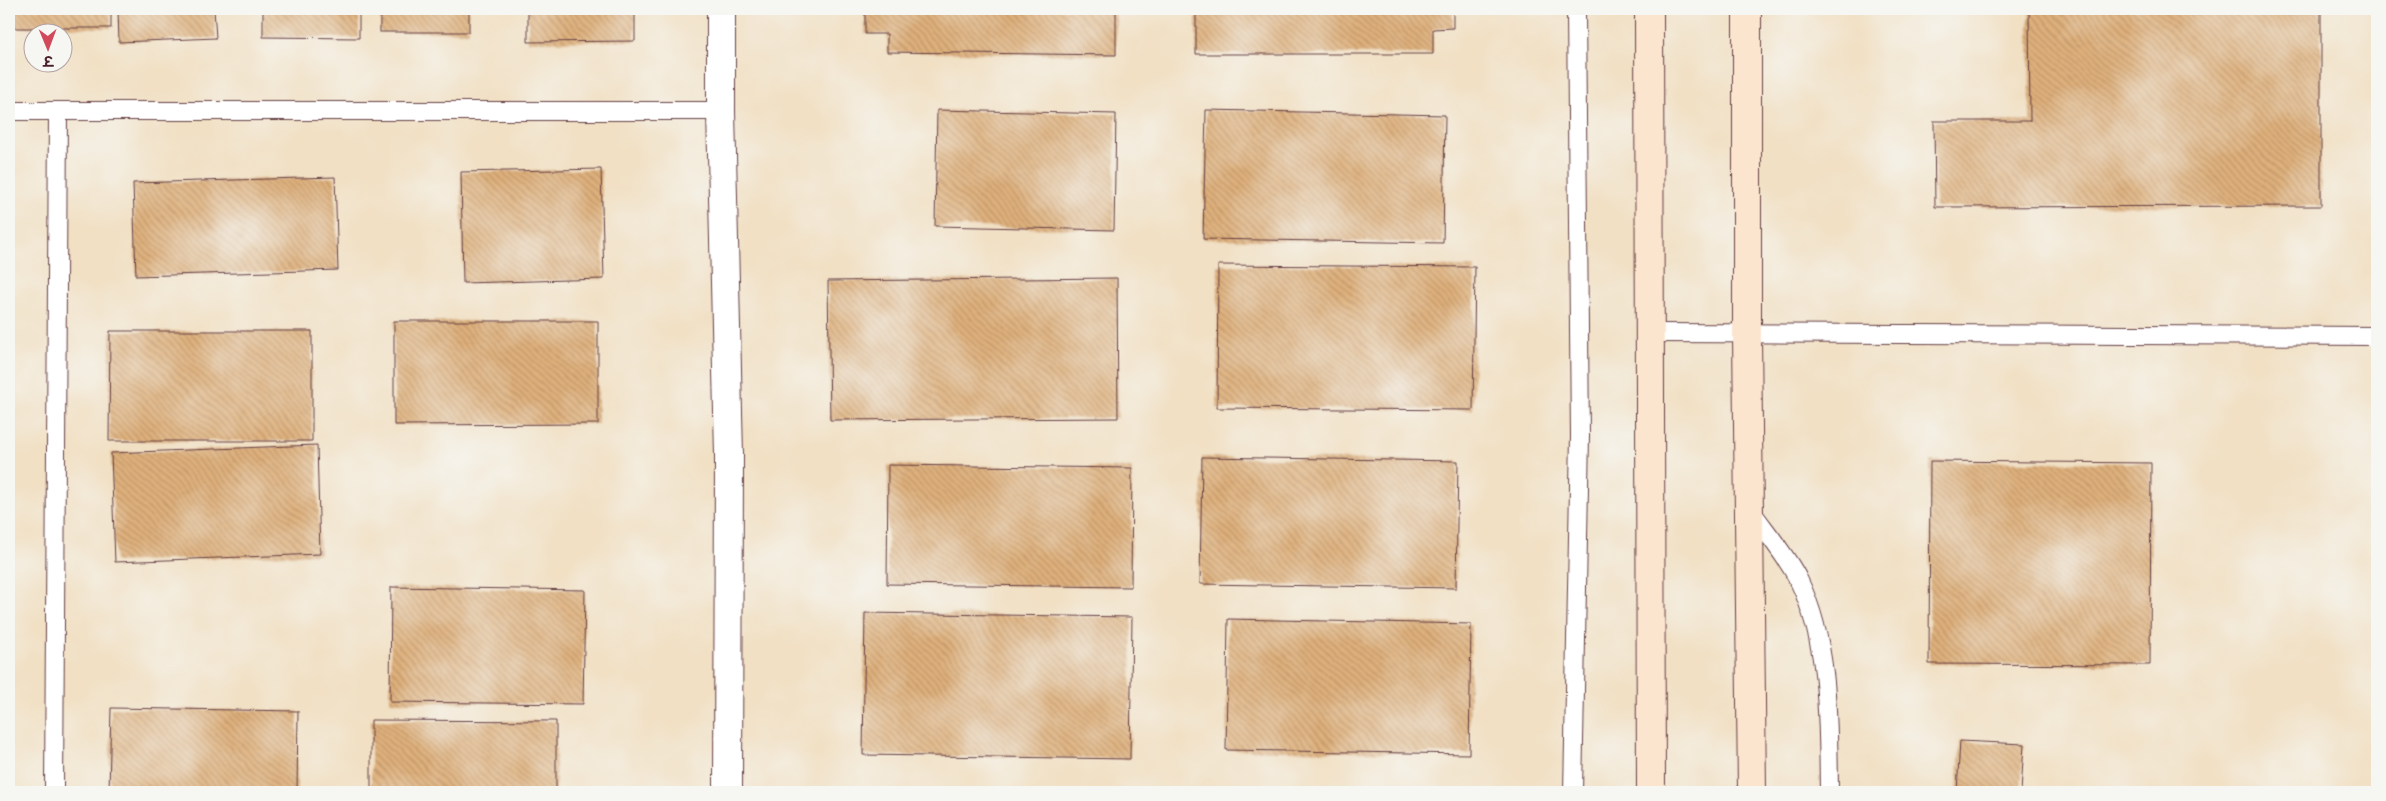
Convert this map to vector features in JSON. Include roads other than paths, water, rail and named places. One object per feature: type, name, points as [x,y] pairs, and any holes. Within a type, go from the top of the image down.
[{"type":"main road","points":[[1649,9],[1651,792]]},
{"type":"main road","points":[[1748,9],[1747,334],[1752,792]]},
{"type":"street","points":[[721,9],[721,111],[729,455],[728,792]]},
{"type":"lane","points":[[1573,792],[1580,436],[1576,9]]},
{"type":"lane","points":[[54,792],[58,111]]},
{"type":"lane","points":[[9,112],[721,111]]},
{"type":"lane","points":[[1650,334],[2377,336]]},
{"type":"lane","points":[[1749,508],[1798,580],[1812,619],[1823,670],[1829,792]]}]
